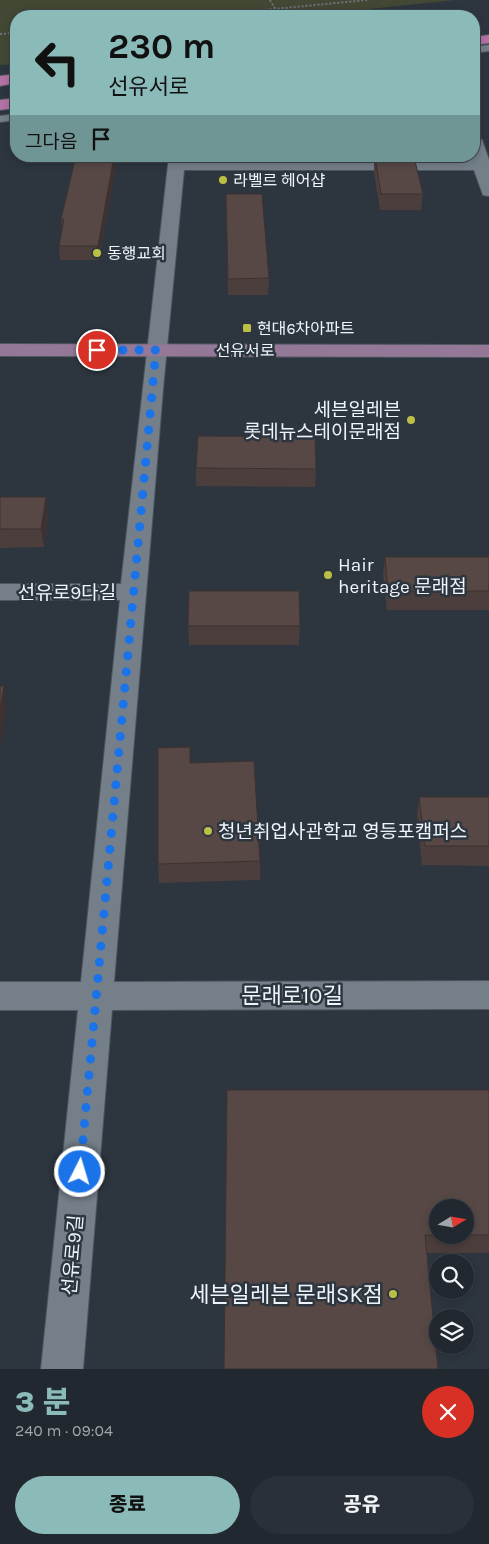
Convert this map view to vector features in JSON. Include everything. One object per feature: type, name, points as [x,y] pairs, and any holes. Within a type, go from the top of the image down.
[{"type":"street","name":"선유로9길","points":[[62,1369],[156,350],[177,162]]},
{"type":"street","points":[[254,162],[485,165],[489,192]]},
{"type":"street","name":"선유서로","points":[[0,350],[489,351]]},
{"type":"street","name":"선유로9다길","points":[[0,592],[133,592]]},
{"type":"street","name":"문래로10길","points":[[0,996],[489,995]]},
{"type":"path","points":[[270,0],[276,10],[367,0]]},
{"type":"green space","points":[[0,0],[456,0],[358,10],[10,10],[10,64],[0,65]]},
{"type":"building","points":[[75,162],[113,162],[98,246],[59,246],[64,219],[61,219]]},
{"type":"building","points":[[376,162],[415,162],[423,194],[381,194]]},
{"type":"building","points":[[226,194],[262,194],[269,278],[228,279]]},
{"type":"building","points":[[198,436],[315,437],[316,469],[196,468]]},
{"type":"building","points":[[0,497],[46,497],[41,529],[0,529]]},
{"type":"building","points":[[385,557],[489,557],[489,591],[388,591]]},
{"type":"building","points":[[189,591],[299,591],[300,626],[188,626]]},
{"type":"building","points":[[0,686],[4,686],[0,711]]},
{"type":"building","name":"청년취업사관학교 영등포캠퍼스","points":[[190,747],[190,763],[254,761],[260,861],[158,864],[158,748]]},
{"type":"building","points":[[419,797],[489,797],[489,846],[425,846]]},
{"type":"building","points":[[227,1090],[489,1090],[489,1235],[474,1235],[474,1199],[429,1199],[429,1235],[425,1235],[429,1299],[431,1299],[432,1309],[429,1309],[429,1354],[437,1354],[438,1369],[224,1369]]},
{"type":"place","name":"라벨르 헤어샵","points":[[223,180]]},
{"type":"place","name":"동행교회","points":[[97,253]]},
{"type":"place","name":"현대6차아파트","points":[[247,328]]},
{"type":"place","name":"세븐일레븐 롯데뉴스테이문래점","points":[[411,420]]},
{"type":"place","name":"Hair heritage 문래점","points":[[328,575]]},
{"type":"place","name":"청년취업사관학교 영등포캠퍼스","points":[[208,831]]},
{"type":"place","name":"세븐일레븐 문래SK점","points":[[393,1294]]},
{"type":"route","points":[[80,1172],[156,350],[97,350]]}]
